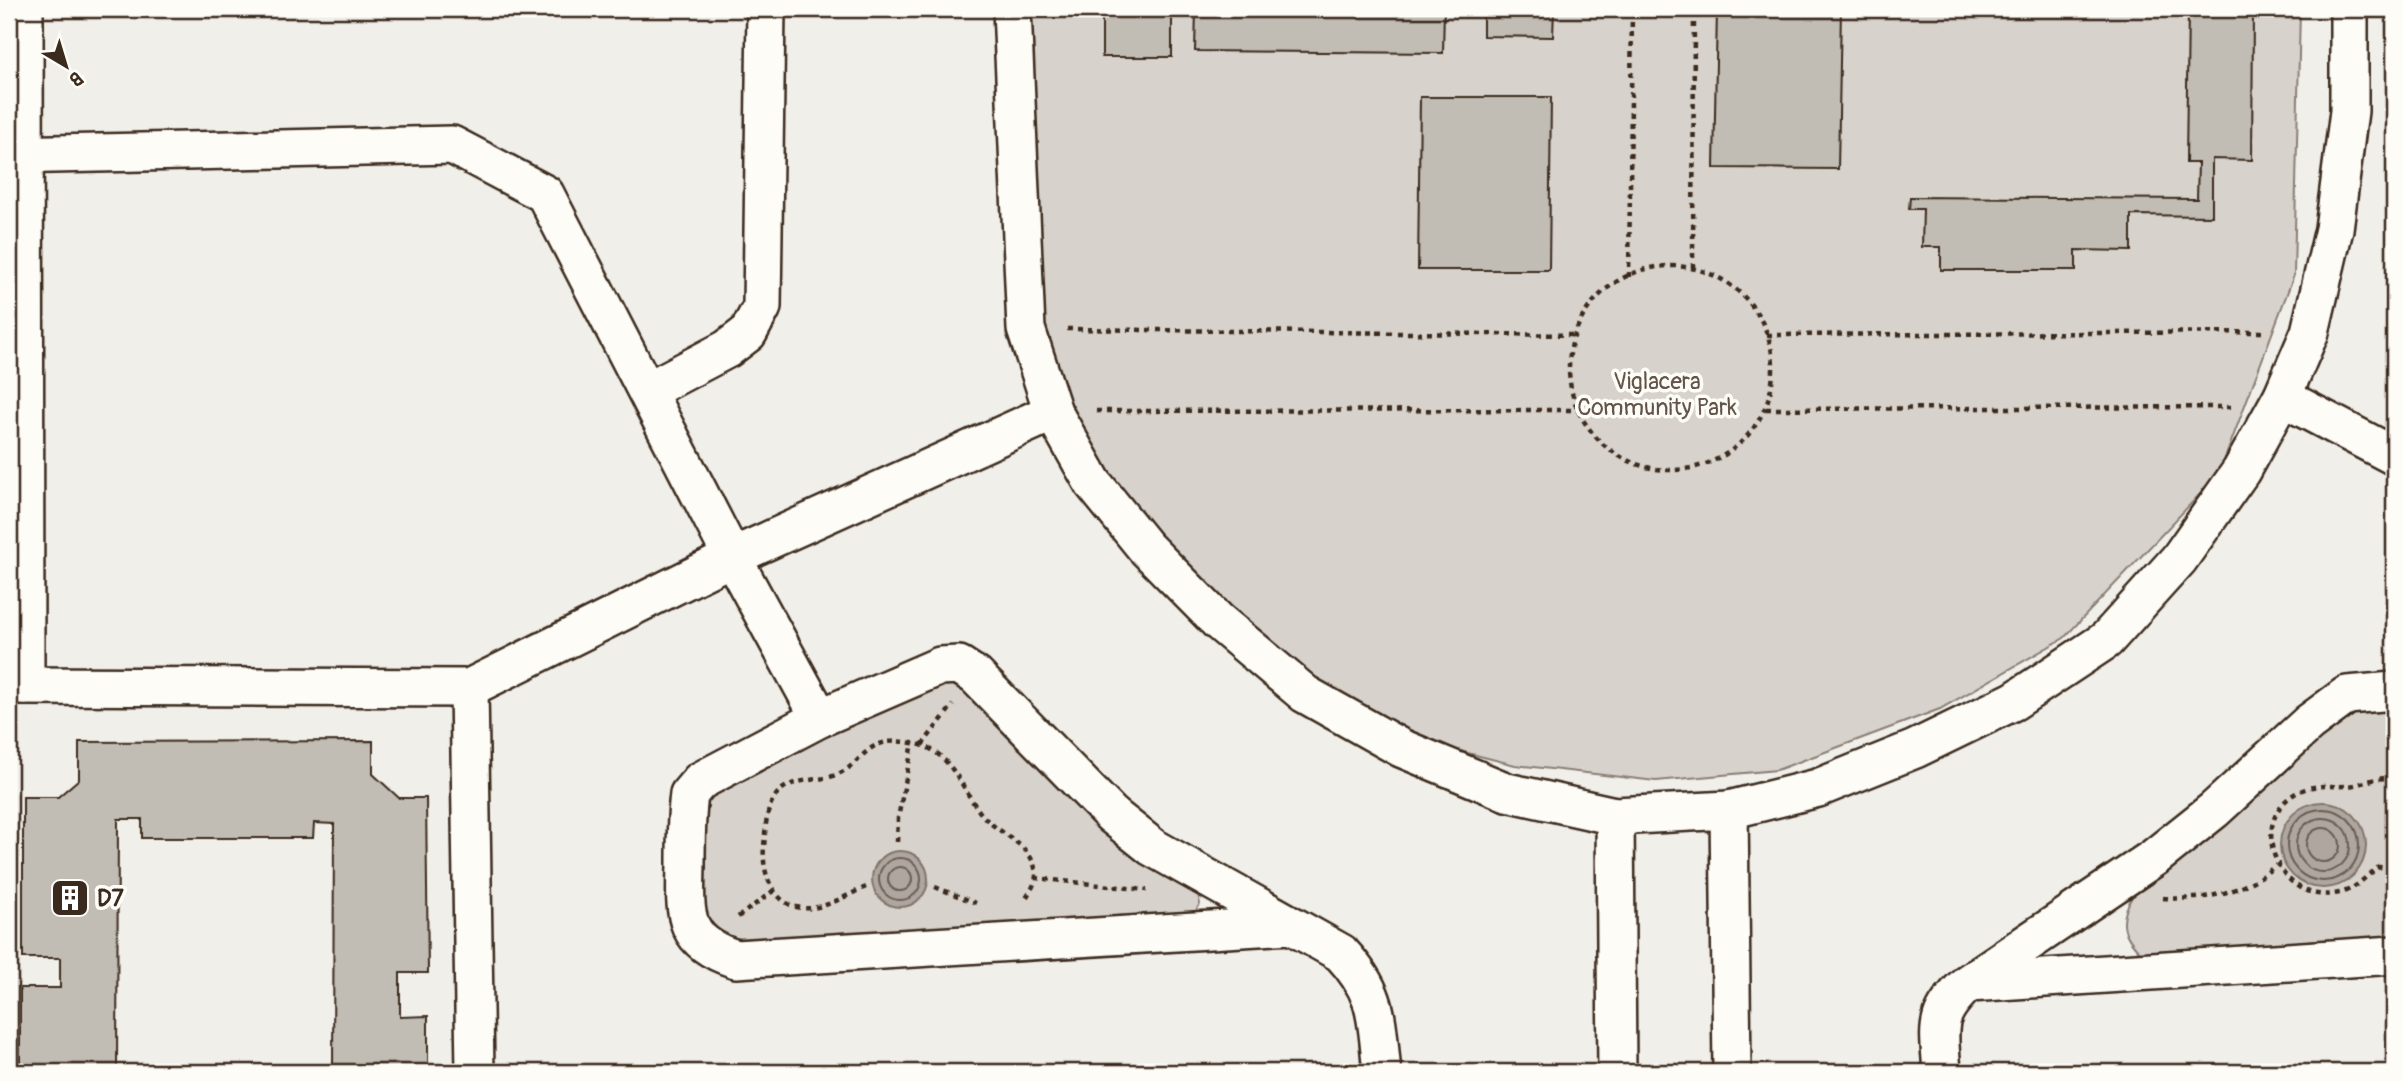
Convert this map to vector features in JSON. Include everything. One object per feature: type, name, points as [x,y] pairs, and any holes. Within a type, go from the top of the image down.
[{"type":"street","points":[[24,9],[17,155],[17,686],[469,688],[732,557],[1053,412]]},
{"type":"street","points":[[647,391],[727,349],[748,333],[762,307],[766,9]]},
{"type":"street","points":[[1012,9],[1026,329],[1053,412],[1093,483],[1145,547],[1218,621],[1305,694],[1401,748],[1507,792],[1615,816],[1729,810],[1818,788],[1915,749],[2014,701],[2106,640],[2179,559],[2241,471],[2279,402],[2310,332],[2334,229],[2349,111],[2348,9]]},
{"type":"street","points":[[17,155],[452,145],[545,194],[732,557],[820,718]]},
{"type":"street","points":[[2279,402],[2394,456]]},
{"type":"street","points":[[1291,925],[736,959],[713,952],[696,935],[685,915],[689,794],[700,781],[820,718],[940,666],[959,665],[976,676],[1112,815],[1142,839],[1341,953],[1363,976],[1374,1005],[1382,1072]]},
{"type":"street","points":[[469,688],[475,1072]]},
{"type":"street","points":[[1942,1072],[1939,1020],[1951,999],[1968,983],[2155,857],[2214,810],[2309,723],[2347,695],[2394,691]]},
{"type":"street","points":[[1729,810],[1732,1072]]},
{"type":"street","points":[[1615,816],[1617,1072]]},
{"type":"street","points":[[1968,983],[2394,955]]},
{"type":"path","points":[[1629,277],[1632,9]]},
{"type":"path","points":[[1693,268],[1694,9]]},
{"type":"path","points":[[1657,266],[1693,268],[1736,288],[1762,320],[1774,360],[1769,401],[1748,438],[1713,462],[1672,472],[1631,464],[1597,440],[1578,410],[1568,371],[1574,335],[1590,305],[1617,281],[1657,266]]},
{"type":"path","points":[[1026,329],[1574,335]]},
{"type":"path","points":[[1767,334],[2310,332]]},
{"type":"path","points":[[1765,409],[2279,402]]},
{"type":"path","points":[[1053,412],[1578,410]]},
{"type":"path","points":[[922,746],[976,676]]},
{"type":"path","points":[[866,887],[811,908],[794,906],[779,898],[764,871],[766,816],[773,799],[789,785],[835,776],[868,748],[890,741],[913,743],[945,760],[984,818],[1022,847],[1032,860],[1036,870],[1032,889],[1022,903]]},
{"type":"path","points":[[897,842],[898,818],[913,743]]},
{"type":"path","points":[[2394,780],[2375,779],[2346,786],[2319,785],[2302,790],[2287,800],[2276,815],[2271,833],[2276,865],[2289,882],[2305,891],[2322,895],[2349,889],[2379,867],[2394,869]]},
{"type":"path","points":[[2107,890],[2142,897],[2207,897],[2240,889],[2276,865]]},
{"type":"path","points":[[934,887],[979,905]]},
{"type":"green space","name":"Viglacera Community Park","points":[[1026,9],[2300,9],[2294,275],[2219,474],[2064,638],[1940,709],[1777,770],[1656,781],[1515,765],[1389,733],[1252,639],[1104,481],[1028,327]]},
{"type":"green space","points":[[950,672],[1197,889],[1200,904],[1193,916],[742,950],[702,921],[705,793]]},
{"type":"green space","points":[[2352,708],[2394,708],[2394,947],[2147,959],[2132,943],[2125,929],[2125,913],[2134,893],[2241,811]]},
{"type":"water","points":[[2323,802],[2347,809],[2359,821],[2366,845],[2359,869],[2347,881],[2323,888],[2299,881],[2287,869],[2280,845],[2287,821],[2299,809]]},
{"type":"water","points":[[900,851],[911,853],[920,859],[926,868],[926,890],[920,899],[911,905],[900,907],[889,905],[880,899],[874,890],[872,879],[874,868],[880,859],[889,853]]},
{"type":"building","points":[[1102,9],[1172,9],[1172,57],[1102,57]]},
{"type":"building","points":[[1196,9],[1444,9],[1443,53],[1195,51]]},
{"type":"building","points":[[1483,9],[1554,9],[1553,37],[1483,36]]},
{"type":"building","points":[[1717,9],[1841,9],[1838,169],[1714,168]]},
{"type":"building","points":[[2188,9],[2253,9],[2252,160],[2212,159],[2212,216],[2131,215],[2131,251],[2076,250],[2076,270],[1941,270],[1941,247],[1922,247],[1923,209],[1909,209],[1910,197],[2197,199],[2198,163],[2186,163]]},
{"type":"building","points":[[1420,97],[1551,97],[1549,270],[1418,270]]},
{"type":"building","name":"D7","points":[[373,741],[373,774],[399,798],[426,798],[428,973],[400,973],[400,1017],[428,1016],[428,1072],[333,1072],[334,824],[314,823],[313,838],[142,838],[142,819],[118,819],[117,1072],[20,1072],[20,988],[60,988],[60,958],[23,958],[23,797],[58,797],[79,779],[79,742]]},
{"type":"place","name":"D7","points":[[70,898]]}]
